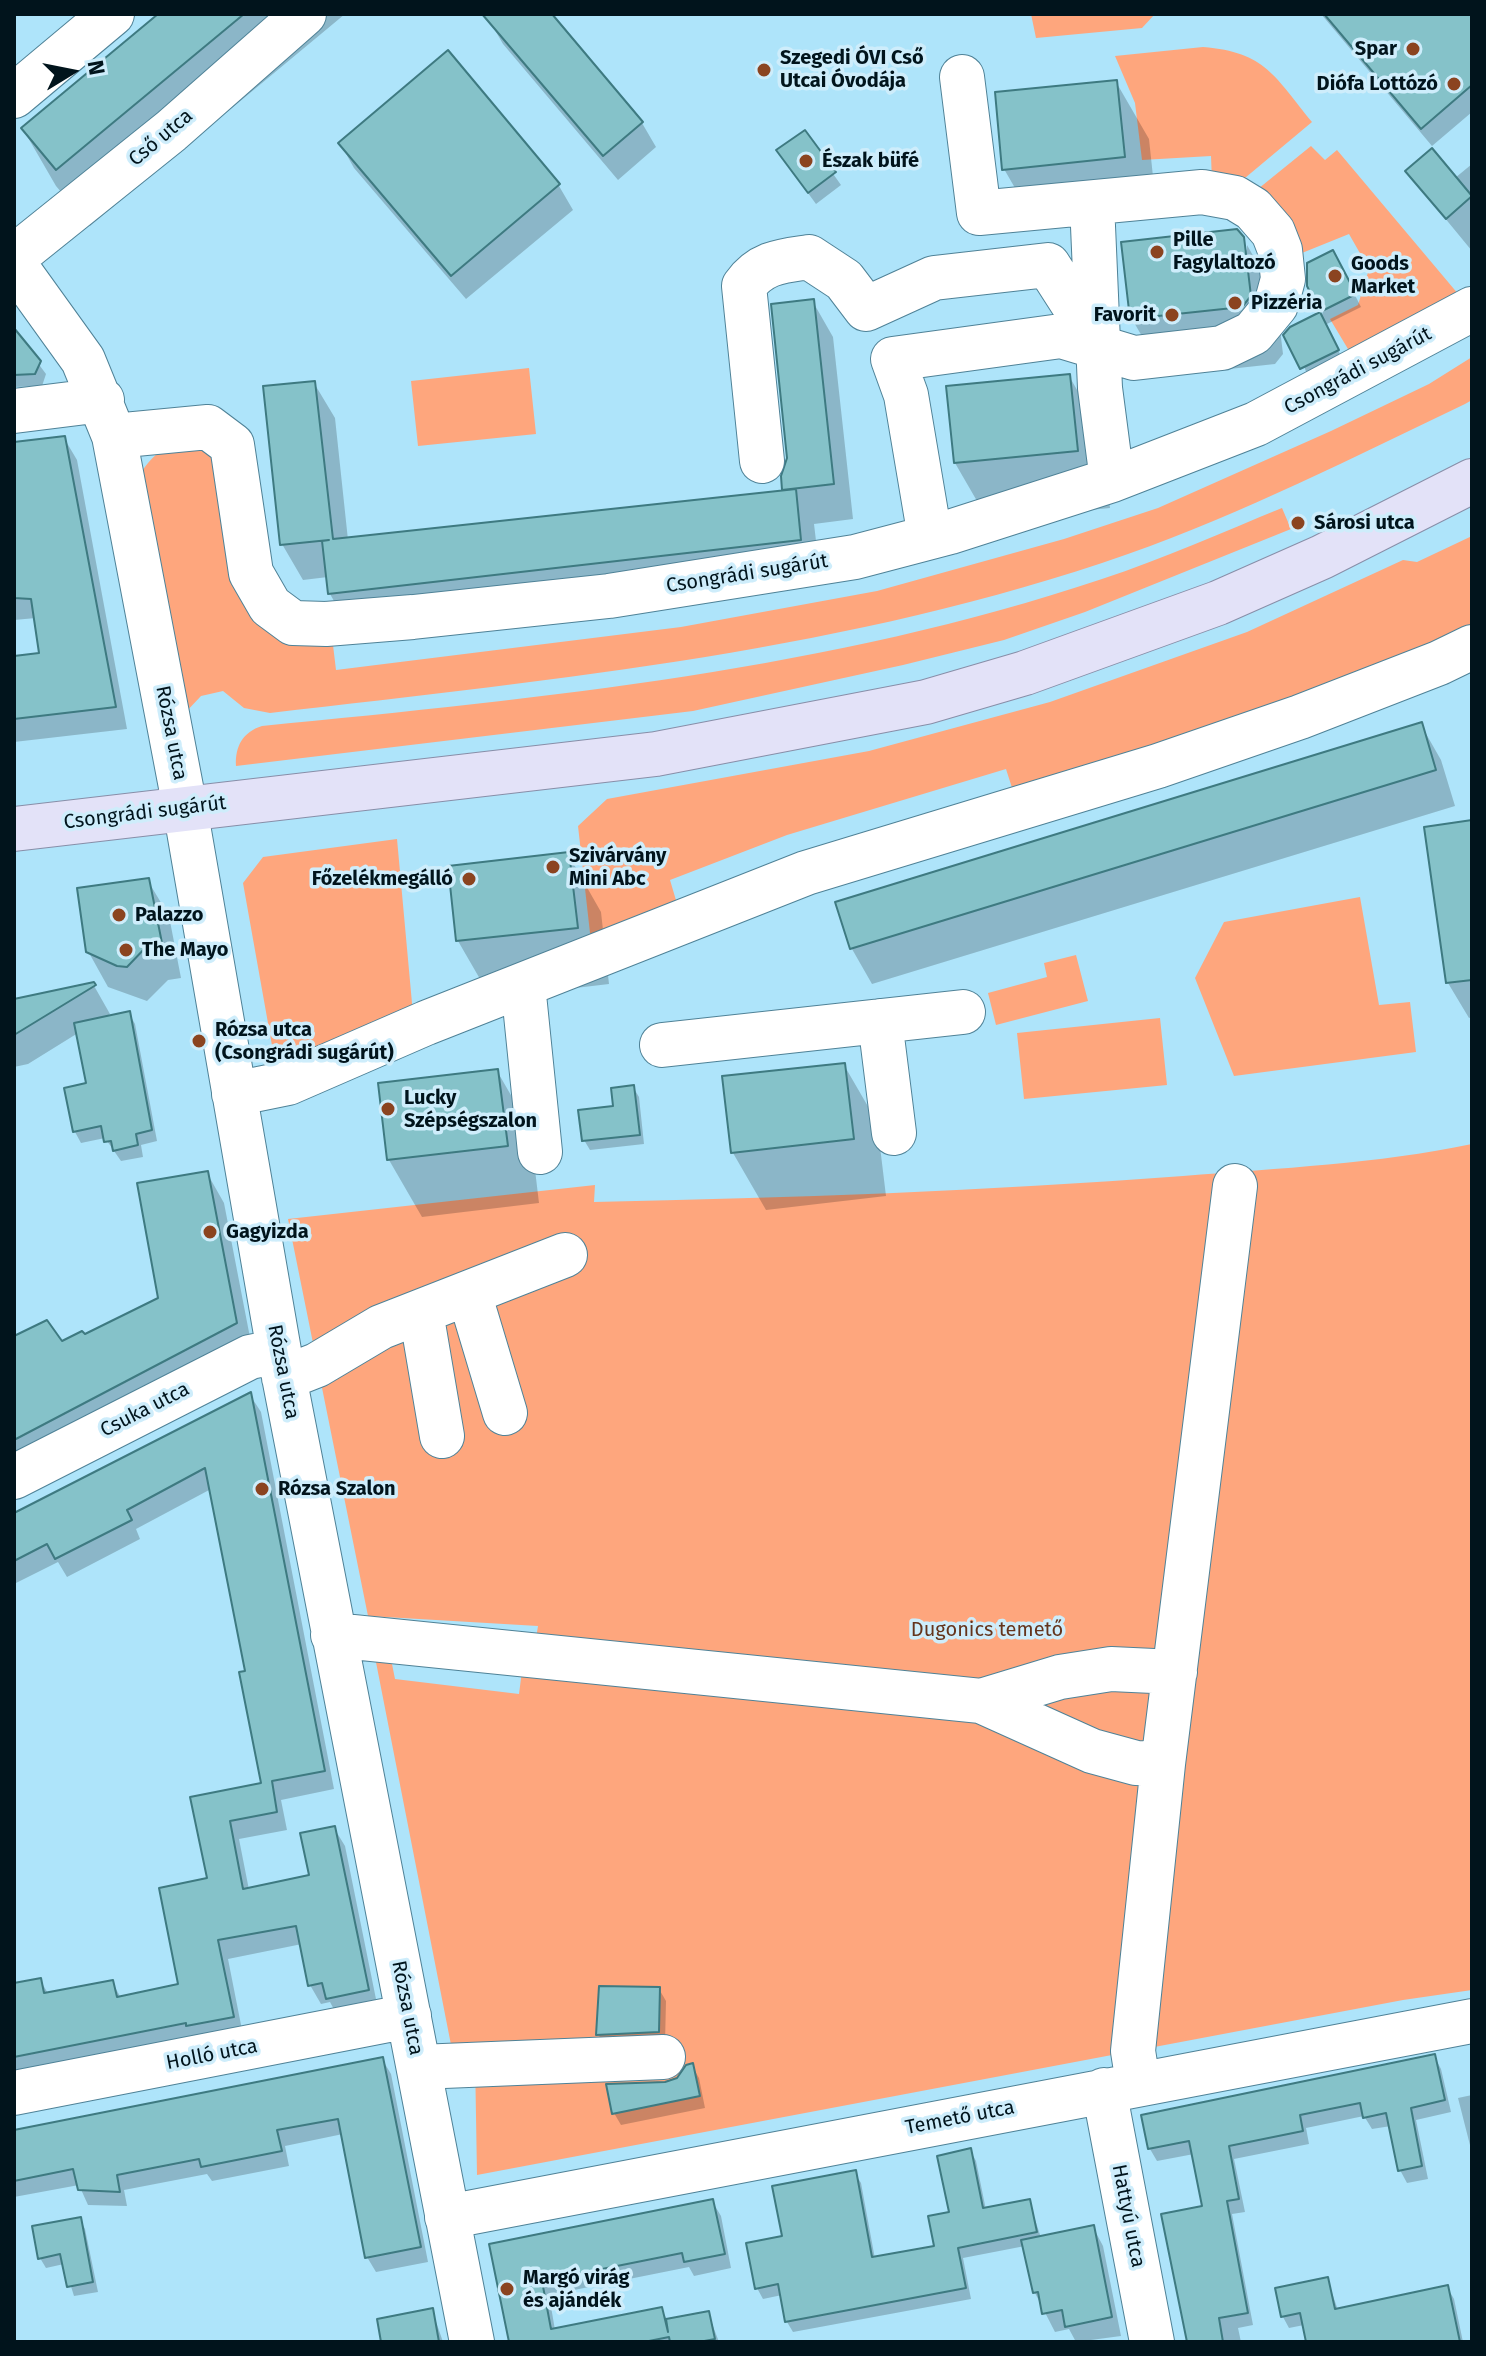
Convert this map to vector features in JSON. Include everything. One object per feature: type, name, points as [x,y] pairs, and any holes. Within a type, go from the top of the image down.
[{"type":"main road","name":"Csongrádi sugárút","points":[[14,829],[656,754],[926,702],[1025,673],[1218,603],[1335,550],[1472,481]]},
{"type":"street","points":[[14,96],[112,14]]},
{"type":"street","name":"Cső utca","points":[[14,257],[171,131],[304,14]]},
{"type":"street","points":[[893,359],[1061,336],[1134,358],[1222,348],[1253,333],[1265,321],[1276,305],[1283,279],[1280,250],[1273,232],[1253,209],[1235,198],[1202,192],[979,213],[962,77]]},
{"type":"street","points":[[1092,203],[1100,388],[1112,480]]},
{"type":"street","points":[[762,461],[744,286],[754,273],[771,263],[809,257],[844,280],[866,309],[893,359],[906,395],[930,537]]},
{"type":"street","name":"Rózsa utca","points":[[14,264],[66,332],[108,418],[185,808],[281,1364],[472,2342]]},
{"type":"street","points":[[866,309],[934,278],[1048,265],[1100,346]]},
{"type":"street","name":"Csongrádi sugárút","points":[[14,411],[208,427],[232,445],[251,573],[270,606],[293,623],[326,624],[609,596],[855,557],[930,537],[1112,480],[1256,424],[1472,309]]},
{"type":"street","points":[[234,1094],[288,1083],[523,985],[806,873],[1172,762],[1300,717],[1472,647]]},
{"type":"street","points":[[523,985],[540,1152]]},
{"type":"street","points":[[662,1045],[963,1012]]},
{"type":"street","points":[[880,1021],[894,1133]]},
{"type":"street","name":"Hattyú utca","points":[[1152,2342],[1121,2087],[1133,2051],[1163,1764],[1235,1186]]},
{"type":"street","name":"Csuka utca","points":[[14,1477],[250,1357],[281,1364],[317,1365],[381,1327],[565,1255]]},
{"type":"street","points":[[469,1293],[505,1413]]},
{"type":"street","points":[[421,1312],[442,1436]]},
{"type":"street","points":[[333,1635],[981,1701],[1092,1751],[1136,1763],[1163,1764]]},
{"type":"street","points":[[981,1701],[1060,1677],[1111,1669],[1175,1672]]},
{"type":"street","name":"Holló utca","points":[[14,2093],[409,2016]]},
{"type":"street","name":"Temető utca","points":[[447,2217],[1472,2021]]},
{"type":"street","points":[[419,2067],[663,2057]]},
{"type":"green space","points":[[1031,14],[1155,14],[1142,28],[1036,38]]},
{"type":"green space","points":[[1203,47],[1241,54],[1255,61],[1278,80],[1312,122],[1233,188],[1212,181],[1211,156],[1142,160],[1135,103],[1115,56]]},
{"type":"green space","points":[[1311,146],[1325,160],[1337,150],[1459,295],[1351,354],[1330,319],[1358,305],[1369,269],[1349,234],[1297,255],[1253,193]]},
{"type":"green space","points":[[1472,357],[1472,400],[1465,404],[1214,521],[1128,554],[1023,587],[918,615],[704,657],[270,713],[244,708],[223,691],[201,696],[184,714],[138,478],[156,455],[166,448],[188,445],[211,457],[222,469],[244,595],[333,645],[336,670],[681,627],[877,591],[1064,539],[1158,508],[1429,384]]},
{"type":"green space","points":[[529,368],[536,434],[418,446],[411,381]]},
{"type":"green space","points":[[1282,508],[1291,529],[1085,612],[1004,640],[903,665],[693,711],[236,766],[242,741],[262,726],[581,691],[792,658],[896,636],[1000,610],[1102,579]]},
{"type":"green space","points":[[1472,536],[1472,624],[1417,651],[1246,718],[1014,794],[1006,769],[787,835],[670,880],[678,907],[591,942],[578,826],[607,799],[869,751],[1050,702],[1247,632],[1403,560],[1417,562]]},
{"type":"green space","points":[[397,839],[413,1014],[276,1068],[243,883],[263,857]]},
{"type":"green space","points":[[1360,897],[1379,1005],[1410,1002],[1416,1052],[1234,1076],[1195,978],[1224,922]]},
{"type":"green space","points":[[1076,955],[1088,1001],[996,1025],[988,993],[1047,977],[1044,963]]},
{"type":"green space","points":[[1160,1018],[1167,1085],[1024,1099],[1017,1033]]},
{"type":"green space","name":"Dugonics temető","points":[[1472,1144],[1472,1990],[1403,2000],[477,2175],[475,2057],[453,2055],[374,1652],[390,1654],[395,1679],[519,1694],[523,1663],[533,1657],[538,1626],[368,1616],[288,1219],[595,1185],[594,1202],[962,1190],[1328,1164]]},
{"type":"building","points":[[158,14],[244,14],[56,170],[21,128]]},
{"type":"building","points":[[482,14],[552,14],[643,122],[603,156]]},
{"type":"building","name":"Spar","points":[[1324,14],[1472,14],[1472,85],[1421,129]]},
{"type":"building","points":[[448,50],[560,184],[451,276],[338,143]]},
{"type":"building","points":[[1117,80],[1125,157],[1002,170],[995,92]]},
{"type":"building","name":"Észak büfé","points":[[805,130],[836,172],[808,193],[776,150]]},
{"type":"building","points":[[1432,148],[1472,196],[1446,219],[1405,171]]},
{"type":"building","points":[[1237,229],[1244,237],[1251,296],[1242,307],[1130,319],[1121,242]]},
{"type":"building","points":[[1333,250],[1356,294],[1320,312],[1307,286],[1307,263]]},
{"type":"building","points":[[814,299],[834,484],[782,490],[781,476],[787,458],[771,304]]},
{"type":"building","points":[[1320,312],[1339,350],[1300,369],[1283,335],[1290,327]]},
{"type":"building","points":[[14,328],[41,361],[35,374],[14,375]]},
{"type":"building","points":[[1070,374],[1078,451],[954,463],[946,386]]},
{"type":"building","points":[[315,381],[333,539],[796,489],[801,540],[328,594],[322,541],[329,540],[280,545],[263,386]]},
{"type":"building","points":[[65,436],[116,707],[14,719],[14,656],[39,653],[31,599],[14,598],[14,442]]},
{"type":"building","points":[[1422,722],[1436,770],[850,949],[835,902]]},
{"type":"building","points":[[1472,820],[1472,980],[1446,983],[1424,827]]},
{"type":"building","points":[[569,852],[578,928],[456,941],[448,866]]},
{"type":"building","name":"Palazzo","points":[[149,878],[162,943],[148,945],[127,967],[117,966],[86,952],[77,888]]},
{"type":"building","points":[[94,982],[96,985],[14,1035],[14,999]]},
{"type":"building","points":[[130,1011],[152,1130],[136,1134],[138,1145],[113,1151],[111,1141],[104,1142],[101,1126],[73,1132],[64,1088],[86,1083],[74,1023]]},
{"type":"building","points":[[845,1063],[854,1139],[731,1153],[722,1076]]},
{"type":"building","points":[[498,1069],[508,1146],[387,1160],[378,1083]]},
{"type":"building","points":[[634,1085],[640,1135],[582,1141],[578,1110],[613,1106],[611,1088]]},
{"type":"building","points":[[208,1171],[237,1323],[14,1440],[14,1336],[47,1320],[62,1341],[82,1331],[85,1334],[158,1298],[137,1183]]},
{"type":"building","points":[[251,1392],[325,1771],[272,1781],[277,1812],[230,1821],[243,1889],[309,1875],[300,1833],[335,1826],[369,1990],[326,1999],[322,1983],[308,1986],[296,1926],[218,1940],[234,2017],[186,2026],[186,2023],[14,2057],[14,1983],[41,1978],[44,1993],[113,1980],[117,1997],[178,1984],[159,1888],[207,1878],[190,1797],[261,1783],[239,1672],[245,1671],[205,1468],[127,1510],[132,1520],[55,1559],[47,1544],[14,1561],[14,1513]]},
{"type":"building","points":[[599,1986],[660,1987],[659,2032],[596,2035]]},
{"type":"building","points":[[1435,2054],[1445,2100],[1411,2108],[1422,2166],[1398,2171],[1386,2113],[1363,2118],[1360,2103],[1300,2115],[1303,2131],[1229,2146],[1239,2199],[1227,2201],[1248,2313],[1219,2318],[1223,2342],[1187,2342],[1161,2214],[1202,2206],[1189,2141],[1148,2149],[1141,2115]]},
{"type":"building","points":[[383,2057],[421,2247],[365,2258],[338,2119],[277,2130],[282,2151],[201,2167],[199,2159],[117,2175],[120,2192],[78,2190],[73,2169],[14,2181],[14,2130]]},
{"type":"building","points":[[693,2063],[700,2096],[612,2114],[606,2084],[665,2082],[677,2078],[686,2065]]},
{"type":"building","points":[[971,2148],[983,2208],[1030,2199],[1037,2232],[958,2248],[966,2288],[785,2322],[778,2284],[755,2289],[746,2243],[782,2236],[772,2186],[856,2170],[872,2257],[934,2246],[928,2216],[949,2212],[937,2156]]},
{"type":"building","points":[[713,2199],[725,2254],[684,2262],[682,2253],[542,2281],[551,2329],[662,2307],[668,2332],[666,2319],[709,2311],[715,2339],[699,2342],[670,2342],[669,2337],[644,2342],[509,2342],[489,2244]]},
{"type":"building","points":[[81,2217],[93,2282],[67,2287],[60,2254],[38,2259],[32,2226]]},
{"type":"building","points":[[1094,2225],[1112,2317],[1065,2327],[1062,2310],[1042,2314],[1038,2292],[1033,2293],[1021,2240]]},
{"type":"building","points":[[1328,2277],[1335,2309],[1448,2285],[1460,2342],[1306,2342],[1300,2313],[1281,2317],[1275,2288]]},
{"type":"building","points":[[433,2308],[439,2342],[381,2342],[377,2319]]},
{"type":"place","name":"Spar","points":[[1413,49]]},
{"type":"place","name":"Szegedi ÓVI Cső Utcai Óvodája","points":[[764,70]]},
{"type":"place","name":"Diófa Lottózó","points":[[1454,84]]},
{"type":"place","name":"Észak büfé","points":[[806,161]]},
{"type":"place","name":"Pille Fagylaltozó","points":[[1157,252]]},
{"type":"place","name":"Goods Market","points":[[1335,276]]},
{"type":"place","name":"Pizzéria","points":[[1235,303]]},
{"type":"place","name":"Favorit","points":[[1172,315]]},
{"type":"place","name":"Sárosi utca","points":[[1298,523]]},
{"type":"place","name":"Szivárvány Mini Abc","points":[[553,867]]},
{"type":"place","name":"Főzelékmegálló","points":[[469,879]]},
{"type":"place","name":"Palazzo","points":[[119,915]]},
{"type":"place","name":"The Mayo","points":[[126,950]]},
{"type":"place","name":"Rózsa utca (Csongrádi sugárút)","points":[[199,1041]]},
{"type":"place","name":"Lucky Szépségszalon","points":[[388,1109]]},
{"type":"place","name":"Gagyizda","points":[[210,1232]]},
{"type":"place","name":"Rózsa Szalon","points":[[262,1489]]},
{"type":"place","name":"Margó virág és ajándék","points":[[507,2289]]}]
